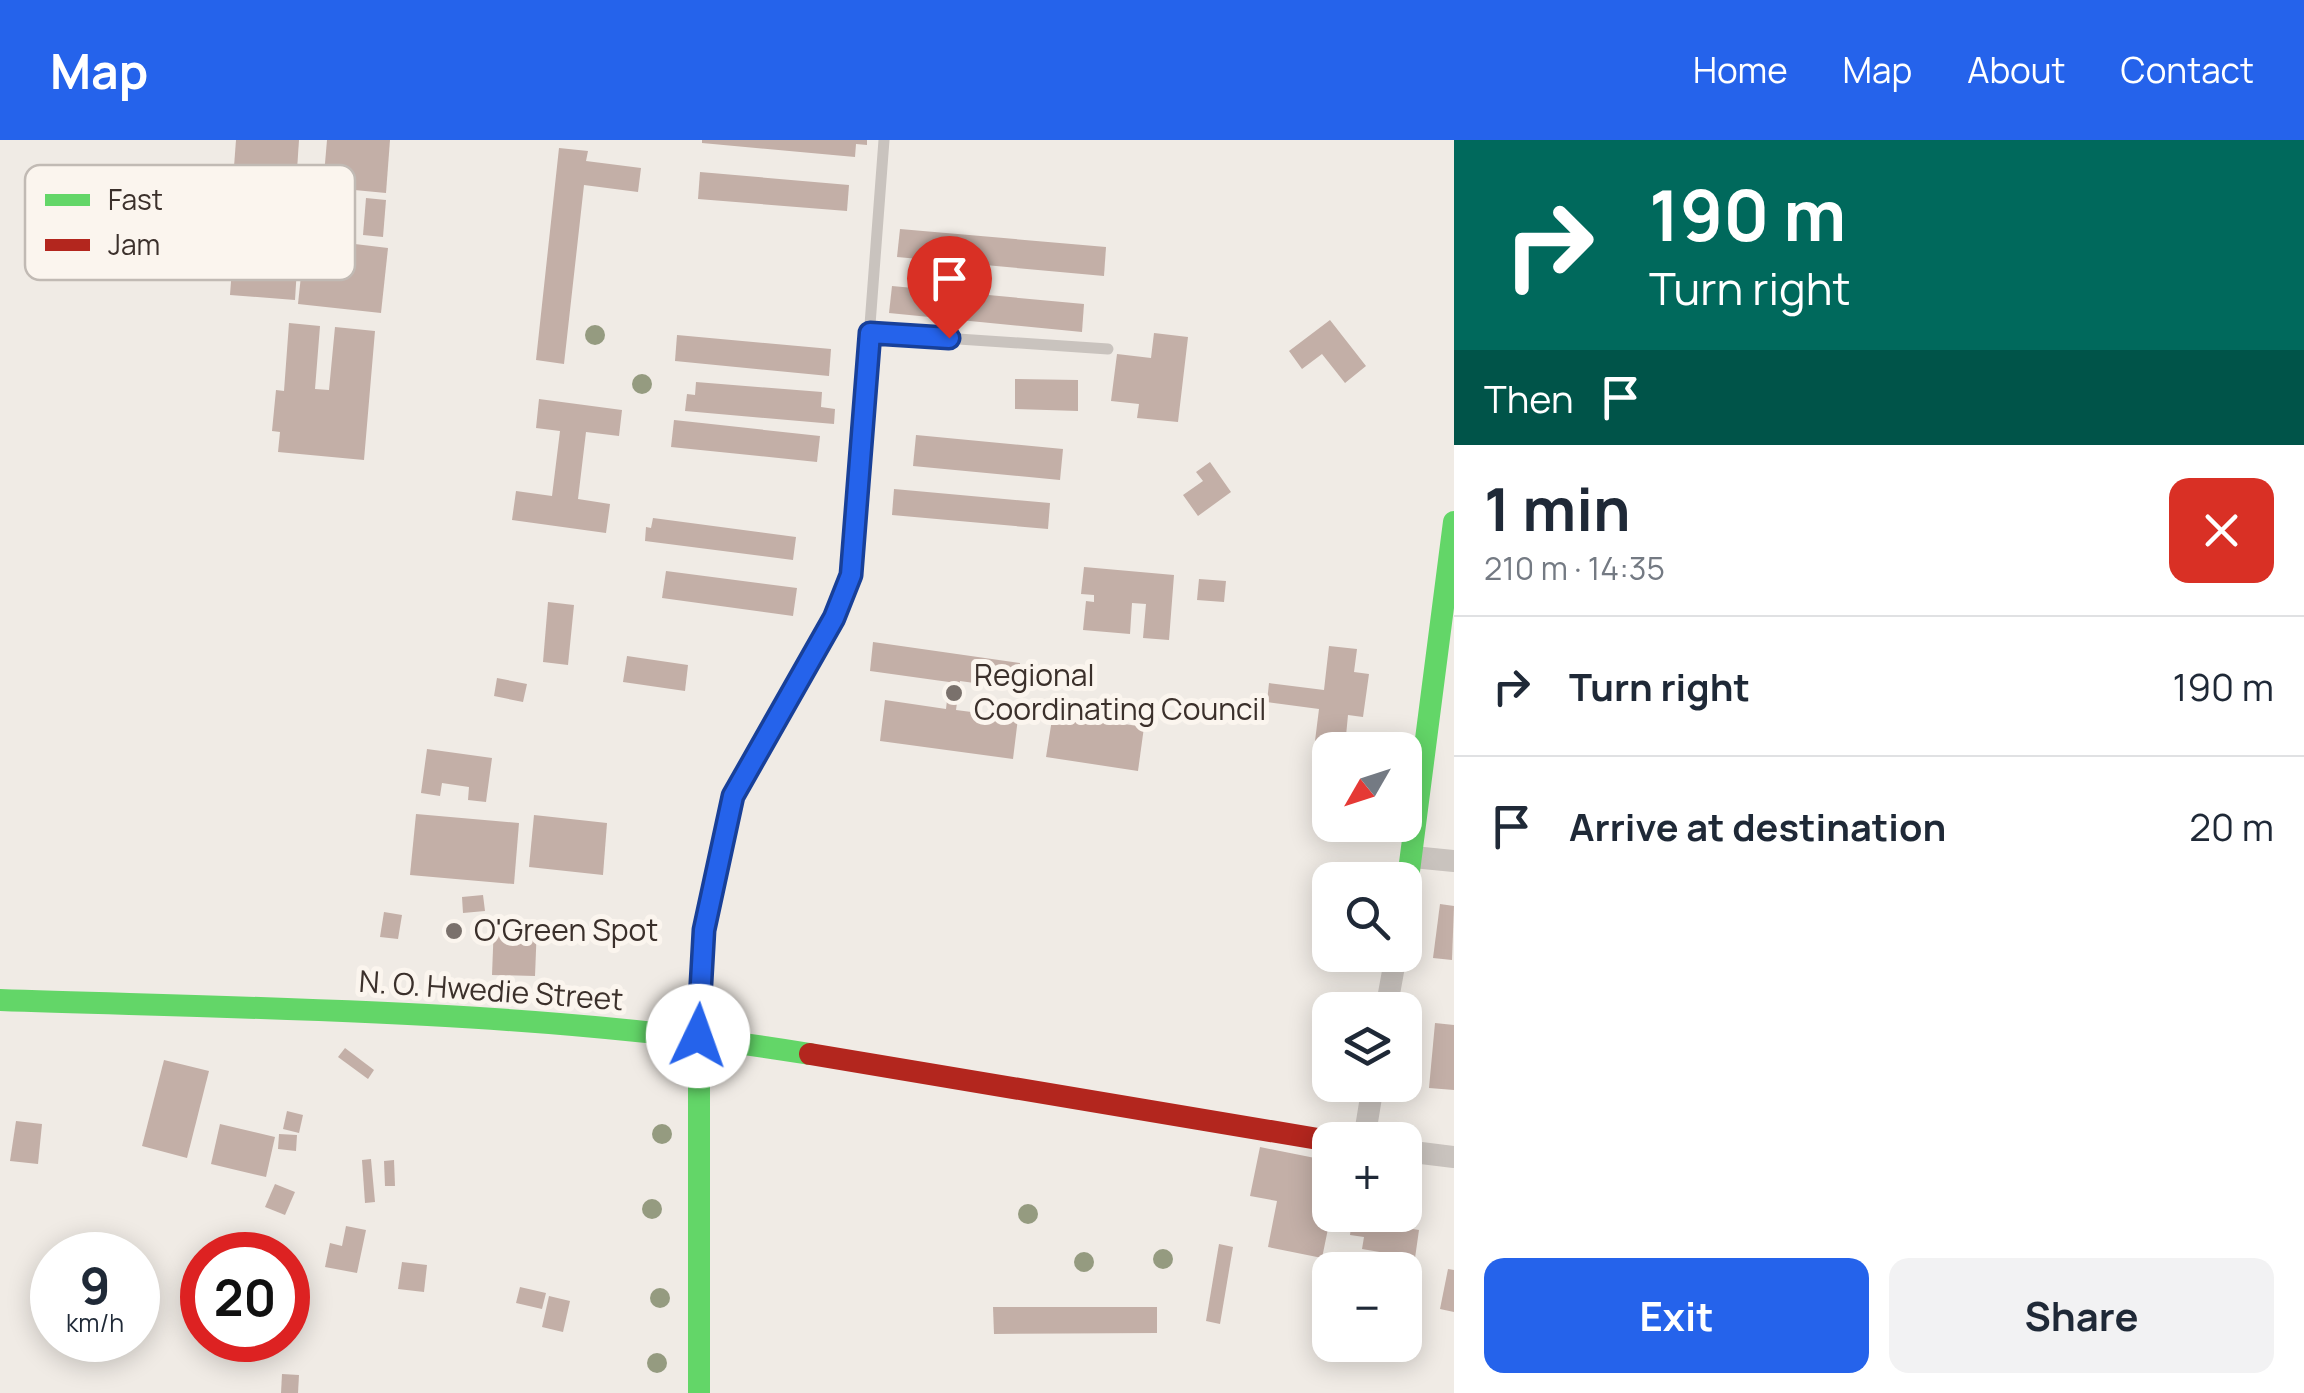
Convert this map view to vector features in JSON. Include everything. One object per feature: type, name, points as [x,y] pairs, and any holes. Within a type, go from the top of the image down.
[{"type":"street","points":[[1412,862],[1454,522]]},
{"type":"street","points":[[1413,857],[1454,862]]},
{"type":"street","name":"N. O. Hwedie Street","points":[[0,1000],[342,1011],[698,1036],[1312,1138]]},
{"type":"street","points":[[698,1036],[699,1393]]},
{"type":"street","points":[[1422,1154],[1454,1157]]},
{"type":"lane","points":[[698,1036],[704,930],[733,796],[834,618],[851,575],[884,140]]},
{"type":"lane","points":[[870,333],[1108,349]]},
{"type":"building","points":[[236,140],[299,140],[297,165],[234,165]]},
{"type":"building","points":[[327,140],[390,140],[386,193],[355,190],[355,165],[325,165]]},
{"type":"building","points":[[702,140],[867,140],[867,145],[856,144],[855,157]]},
{"type":"building","points":[[559,148],[588,151],[586,161],[641,168],[638,192],[584,185],[564,364],[536,360]]},
{"type":"building","points":[[700,172],[849,185],[847,211],[698,199]]},
{"type":"building","points":[[366,198],[386,200],[383,237],[363,235]]},
{"type":"building","points":[[900,229],[1106,247],[1104,276],[897,257]]},
{"type":"building","points":[[355,244],[388,248],[381,313],[298,304],[301,280],[355,280]]},
{"type":"building","points":[[231,280],[296,280],[295,300],[230,295]]},
{"type":"building","points":[[892,286],[1084,304],[1082,332],[889,313]]},
{"type":"building","points":[[1330,320],[1366,366],[1345,383],[1322,354],[1302,369],[1289,351]]},
{"type":"building","points":[[289,323],[320,326],[315,389],[329,390],[335,327],[375,331],[364,460],[278,452],[280,432],[272,431],[276,390],[284,391]]},
{"type":"building","points":[[1154,333],[1188,337],[1178,422],[1137,418],[1139,404],[1111,401],[1117,354],[1151,358]]},
{"type":"building","points":[[677,335],[831,349],[829,376],[675,361]]},
{"type":"building","points":[[1015,379],[1078,380],[1078,411],[1015,409]]},
{"type":"building","points":[[696,382],[822,392],[821,407],[835,409],[834,424],[685,411],[687,394],[695,395]]},
{"type":"building","points":[[539,399],[622,410],[619,436],[586,432],[578,499],[610,504],[606,533],[512,520],[516,491],[552,496],[560,431],[536,428]]},
{"type":"building","points":[[674,420],[820,436],[817,462],[671,447]]},
{"type":"building","points":[[916,435],[1063,449],[1060,480],[913,466]]},
{"type":"building","points":[[1210,462],[1231,492],[1198,516],[1183,495],[1203,481],[1196,472]]},
{"type":"building","points":[[894,489],[1050,503],[1048,529],[892,515]]},
{"type":"building","points":[[653,518],[796,537],[793,560],[645,541],[646,527],[651,528]]},
{"type":"building","points":[[1084,567],[1174,575],[1169,640],[1143,638],[1146,604],[1132,603],[1130,634],[1083,630],[1086,601],[1094,602],[1094,595],[1081,594]]},
{"type":"building","points":[[666,571],[797,588],[793,616],[662,598]]},
{"type":"building","points":[[1199,579],[1226,581],[1224,602],[1197,600]]},
{"type":"building","points":[[548,602],[574,605],[568,665],[543,662]]},
{"type":"building","points":[[873,642],[1020,663],[1017,689],[960,681],[956,710],[1018,718],[1013,759],[880,741],[885,700],[946,709],[949,682],[870,671]]},
{"type":"building","points":[[1329,646],[1357,649],[1354,672],[1369,674],[1363,717],[1348,715],[1346,732],[1316,732],[1319,709],[1267,702],[1269,683],[1324,690]]},
{"type":"building","points":[[627,656],[688,665],[685,691],[623,682]]},
{"type":"building","points":[[497,678],[527,684],[523,702],[494,696]]},
{"type":"building","points":[[1053,713],[1144,727],[1138,771],[1046,757]]},
{"type":"building","points":[[427,749],[492,758],[486,802],[468,800],[469,787],[442,783],[440,796],[421,793]]},
{"type":"building","points":[[416,814],[519,823],[514,884],[410,875]]},
{"type":"building","points":[[534,815],[607,823],[603,875],[529,867]]},
{"type":"building","points":[[483,895],[485,911],[463,913],[462,897]]},
{"type":"building","points":[[1440,904],[1454,906],[1452,960],[1433,958]]},
{"type":"building","points":[[384,912],[402,915],[398,939],[380,937]]},
{"type":"building","points":[[494,923],[537,925],[535,976],[492,975]]},
{"type":"building","points":[[1435,1023],[1454,1025],[1454,1090],[1429,1088]]},
{"type":"building","points":[[345,1048],[374,1070],[368,1079],[338,1057]]},
{"type":"building","points":[[164,1060],[209,1071],[187,1158],[142,1146]]},
{"type":"building","points":[[287,1111],[303,1115],[299,1133],[283,1129]]},
{"type":"building","points":[[16,1121],[42,1124],[38,1164],[10,1161]]},
{"type":"building","points":[[220,1124],[275,1137],[266,1177],[211,1164]]},
{"type":"building","points":[[279,1134],[297,1135],[296,1151],[278,1149]]},
{"type":"building","points":[[1260,1147],[1312,1157],[1312,1232],[1327,1232],[1323,1252],[1312,1252],[1312,1256],[1268,1247],[1277,1201],[1250,1196]]},
{"type":"building","points":[[371,1159],[375,1202],[365,1203],[362,1160]]},
{"type":"building","points":[[394,1160],[395,1186],[385,1186],[384,1161]]},
{"type":"building","points":[[275,1184],[295,1192],[285,1215],[265,1207]]},
{"type":"building","points":[[346,1226],[366,1230],[357,1273],[325,1267],[330,1243],[342,1246]]},
{"type":"building","points":[[1419,1232],[1416,1252],[1362,1249],[1364,1237],[1350,1235]]},
{"type":"building","points":[[1219,1244],[1233,1247],[1220,1324],[1206,1321]]},
{"type":"building","points":[[402,1262],[427,1265],[424,1292],[398,1289]]},
{"type":"building","points":[[1448,1269],[1454,1270],[1454,1312],[1440,1309]]},
{"type":"building","points":[[520,1287],[546,1293],[542,1309],[516,1303]]},
{"type":"building","points":[[549,1296],[570,1301],[563,1332],[542,1327]]},
{"type":"building","points":[[993,1307],[1157,1307],[1157,1333],[994,1334]]},
{"type":"building","points":[[282,1374],[299,1375],[298,1393],[281,1393]]},
{"type":"traffic: fast","points":[[1410,862],[1454,522]]},
{"type":"traffic: fast","points":[[0,1000],[508,1020],[710,1039],[810,1054]]},
{"type":"traffic: fast","points":[[699,1036],[699,1393]]},
{"type":"traffic: jam","points":[[810,1054],[1312,1138]]},
{"type":"place","name":"Regional Coordinating Council","points":[[954,693]]},
{"type":"place","name":"O'Green Spot","points":[[454,931]]},
{"type":"route","points":[[698,1036],[704,930],[733,796],[834,618],[851,575],[870,333],[949,338]]}]
